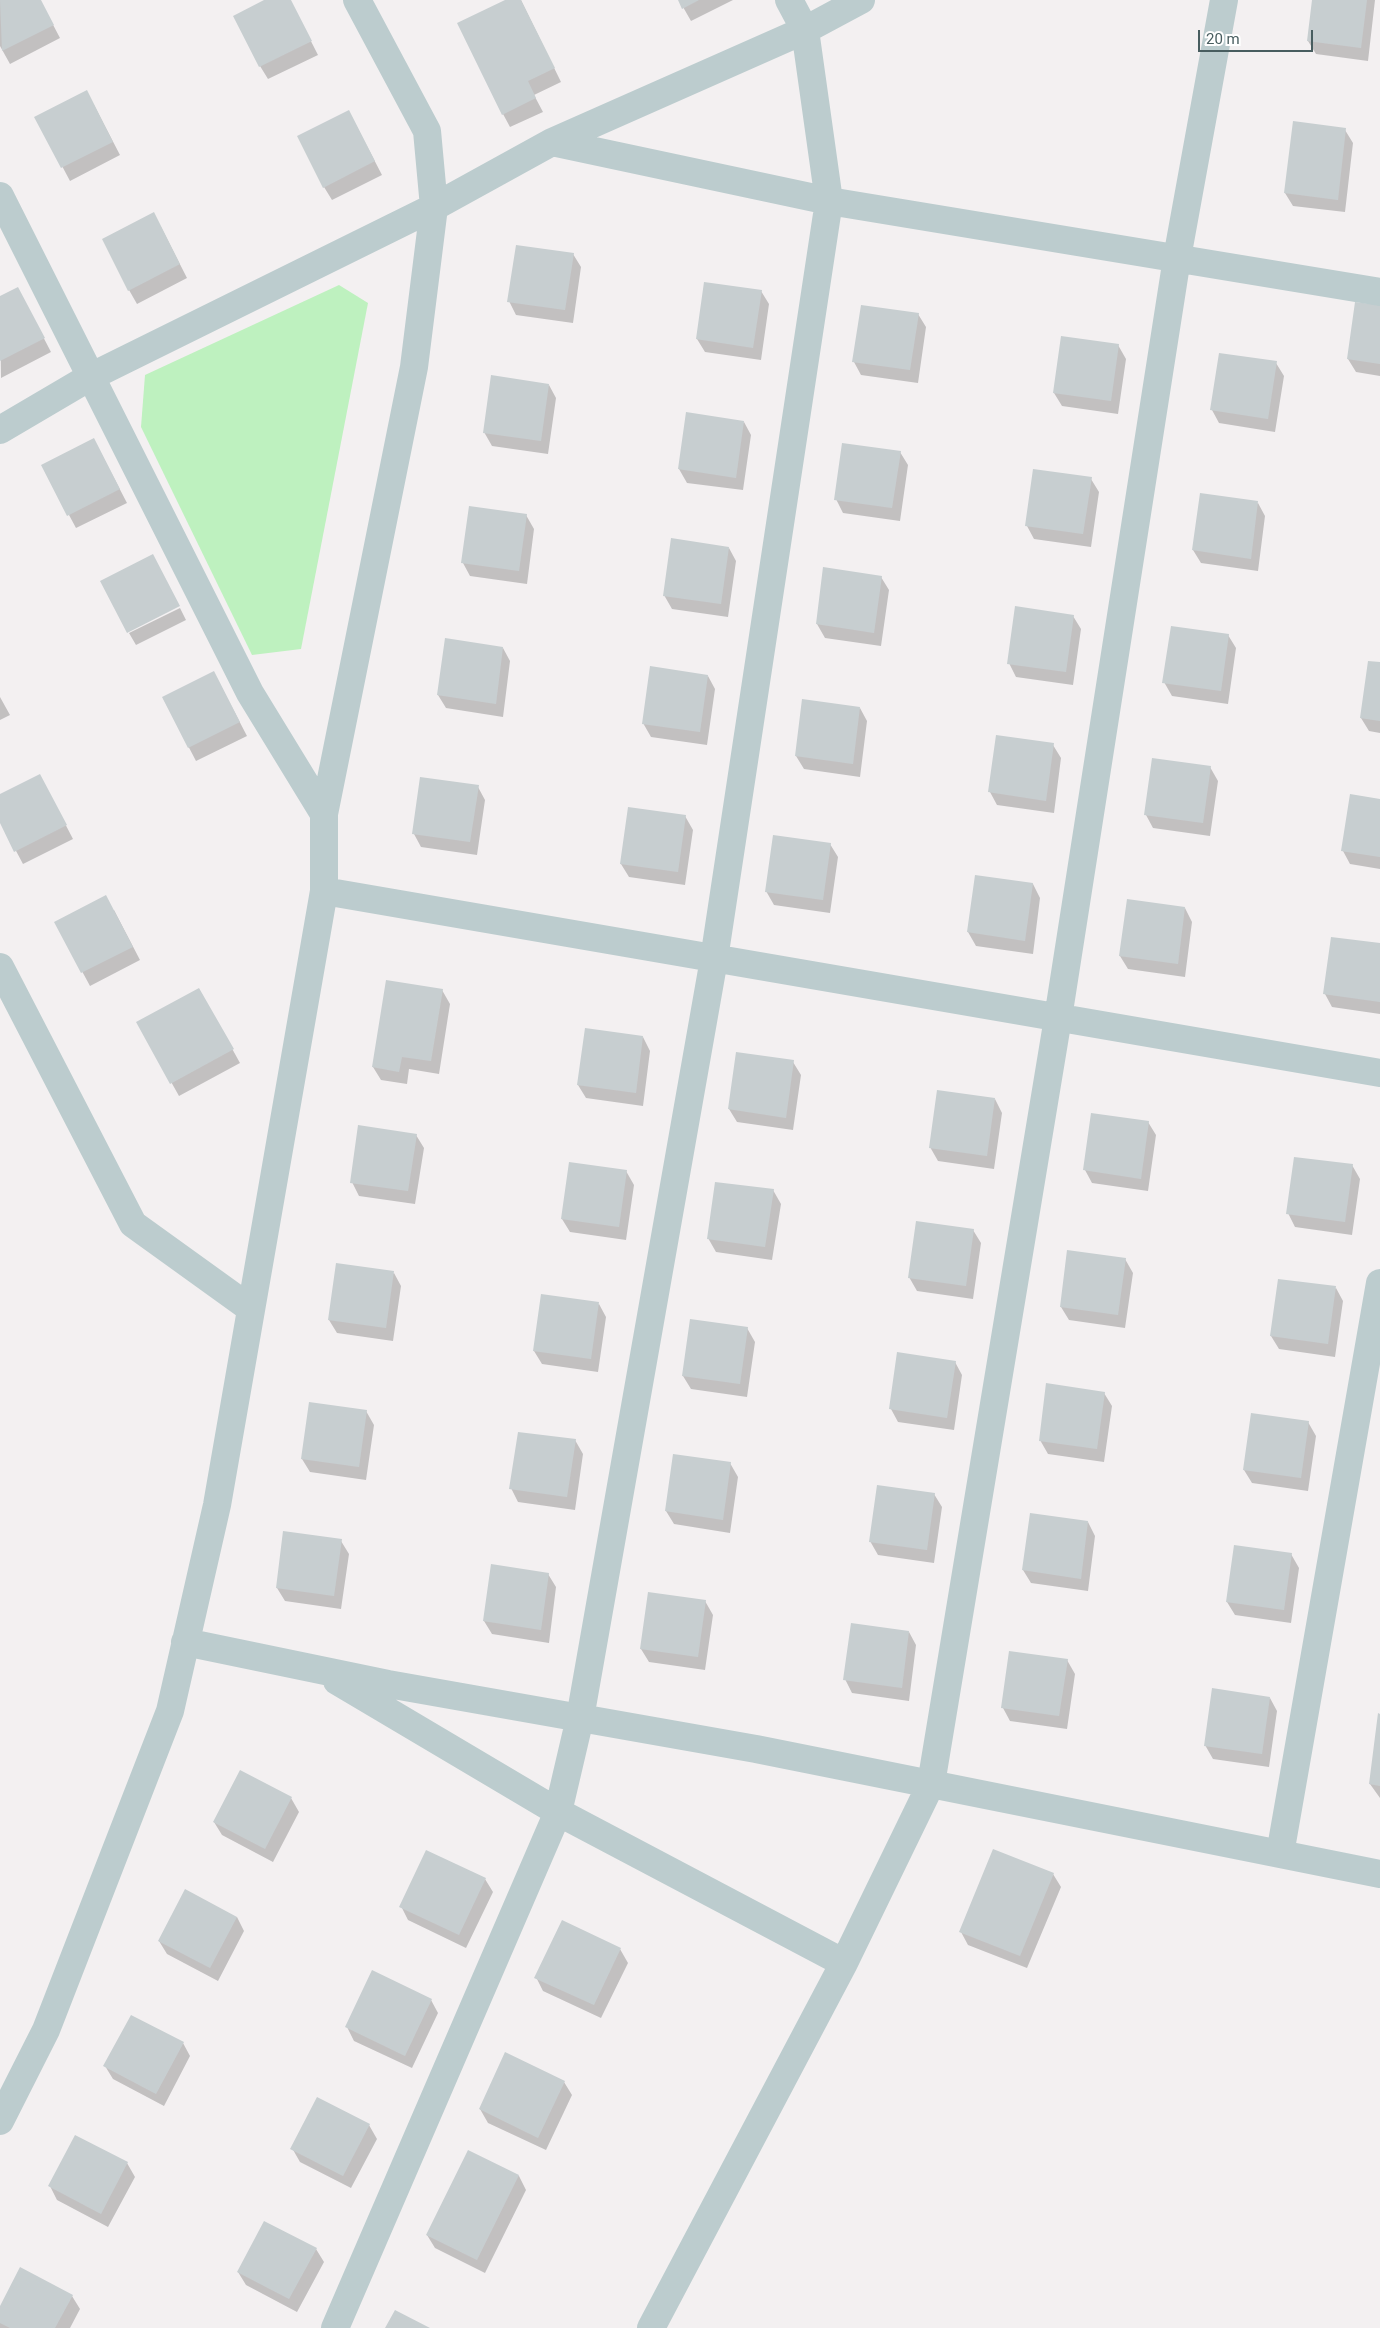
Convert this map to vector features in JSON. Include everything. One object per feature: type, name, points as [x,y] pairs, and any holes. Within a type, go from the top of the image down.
[{"type":"street","points":[[0,2121],[46,2030],[170,1710],[217,1505],[324,890],[324,814],[414,367],[434,207],[427,131],[357,0]]},
{"type":"street","points":[[334,2328],[558,1812],[580,1718],[714,959],[829,201],[805,30],[789,0]]},
{"type":"street","points":[[0,430],[90,377],[434,207],[552,142],[805,30],[861,0]]},
{"type":"street","points":[[651,2328],[844,1963],[931,1784],[1058,1018],[1177,258],[1224,0]]},
{"type":"street","points":[[552,142],[829,201],[1380,292]]},
{"type":"street","points":[[0,196],[250,693],[324,814]]},
{"type":"street","points":[[324,890],[1380,1073]]},
{"type":"street","points":[[0,968],[133,1224],[251,1309]]},
{"type":"street","points":[[1280,1854],[1380,1283]]},
{"type":"street","points":[[185,1642],[319,1670],[756,1749],[1380,1874]]},
{"type":"street","points":[[319,1670],[558,1812],[844,1963]]},
{"type":"green space","points":[[339,285],[368,303],[301,649],[252,655],[141,427],[145,375]]},
{"type":"building","points":[[0,0],[41,0],[54,25],[2,51]]},
{"type":"building","points":[[264,0],[291,0],[312,41],[259,67],[233,16]]},
{"type":"building","points":[[505,0],[521,0],[555,68],[528,81],[536,98],[502,115],[457,23]]},
{"type":"building","points":[[678,0],[699,0],[682,9]]},
{"type":"building","points":[[1312,0],[1367,0],[1361,48],[1307,41]]},
{"type":"building","points":[[87,90],[113,142],[61,168],[34,117]]},
{"type":"building","points":[[349,110],[375,161],[323,188],[297,136]]},
{"type":"building","points":[[1293,121],[1346,128],[1338,200],[1284,193]]},
{"type":"building","points":[[154,212],[180,264],[128,291],[102,239]]},
{"type":"building","points":[[516,245],[574,253],[565,310],[507,302]]},
{"type":"building","points":[[704,282],[762,290],[753,348],[696,339]]},
{"type":"building","points":[[18,287],[45,338],[0,361],[0,296]]},
{"type":"building","points":[[1355,302],[1380,305],[1380,364],[1347,359]]},
{"type":"building","points":[[861,305],[919,313],[910,370],[852,362]]},
{"type":"building","points":[[1061,336],[1119,344],[1111,401],[1053,393]]},
{"type":"building","points":[[1219,353],[1277,361],[1268,419],[1210,410]]},
{"type":"building","points":[[491,375],[549,384],[541,441],[483,433]]},
{"type":"building","points":[[686,412],[744,421],[736,478],[678,469]]},
{"type":"building","points":[[94,438],[120,489],[67,516],[41,465]]},
{"type":"building","points":[[842,443],[901,451],[892,508],[834,500]]},
{"type":"building","points":[[1033,469],[1092,477],[1083,534],[1025,526]]},
{"type":"building","points":[[1200,493],[1258,501],[1251,559],[1192,550]]},
{"type":"building","points":[[469,506],[527,514],[519,571],[461,563]]},
{"type":"building","points":[[671,538],[729,547],[721,604],[663,596]]},
{"type":"building","points":[[153,554],[180,606],[127,633],[100,581]]},
{"type":"building","points":[[823,567],[882,576],[874,633],[816,624]]},
{"type":"building","points":[[1015,606],[1074,615],[1066,672],[1007,664]]},
{"type":"building","points":[[1171,626],[1229,634],[1221,691],[1162,683]]},
{"type":"building","points":[[445,638],[503,647],[496,704],[437,695]]},
{"type":"building","points":[[1368,661],[1380,662],[1380,721],[1360,718]]},
{"type":"building","points":[[650,666],[708,675],[700,732],[642,724]]},
{"type":"building","points":[[214,671],[240,722],[188,748],[162,697]]},
{"type":"building","points":[[802,699],[860,707],[853,764],[795,756]]},
{"type":"building","points":[[996,735],[1054,743],[1046,801],[988,792]]},
{"type":"building","points":[[1152,758],[1211,766],[1203,823],[1144,815]]},
{"type":"building","points":[[40,774],[67,825],[14,852],[0,823],[0,794]]},
{"type":"building","points":[[420,777],[479,785],[470,842],[412,834]]},
{"type":"building","points":[[1350,794],[1380,799],[1380,857],[1341,851]]},
{"type":"building","points":[[628,807],[686,815],[678,872],[620,864]]},
{"type":"building","points":[[773,835],[831,843],[823,900],[765,892]]},
{"type":"building","points":[[975,875],[1033,883],[1025,941],[967,932]]},
{"type":"building","points":[[106,895],[133,947],[81,973],[54,922]]},
{"type":"building","points":[[1127,899],[1185,907],[1178,964],[1119,956]]},
{"type":"building","points":[[1331,937],[1380,943],[1380,1002],[1323,994]]},
{"type":"building","points":[[386,980],[443,989],[431,1061],[402,1057],[399,1072],[372,1067]]},
{"type":"building","points":[[199,988],[234,1049],[170,1084],[136,1022]]},
{"type":"building","points":[[585,1028],[643,1036],[636,1093],[577,1085]]},
{"type":"building","points":[[736,1052],[794,1060],[786,1118],[728,1109]]},
{"type":"building","points":[[937,1090],[995,1098],[987,1156],[929,1148]]},
{"type":"building","points":[[1091,1113],[1149,1121],[1141,1179],[1083,1170]]},
{"type":"building","points":[[358,1125],[417,1134],[408,1191],[350,1183]]},
{"type":"building","points":[[1294,1157],[1353,1164],[1345,1222],[1286,1214]]},
{"type":"building","points":[[569,1162],[627,1170],[619,1227],[561,1219]]},
{"type":"building","points":[[715,1182],[774,1189],[765,1247],[707,1239]]},
{"type":"building","points":[[916,1221],[974,1229],[966,1286],[908,1278]]},
{"type":"building","points":[[1067,1250],[1126,1258],[1118,1315],[1060,1307]]},
{"type":"building","points":[[336,1263],[394,1271],[386,1328],[328,1320]]},
{"type":"building","points":[[1278,1279],[1336,1286],[1328,1344],[1270,1336]]},
{"type":"building","points":[[541,1294],[599,1302],[591,1359],[533,1351]]},
{"type":"building","points":[[690,1319],[748,1327],[740,1384],[682,1376]]},
{"type":"building","points":[[897,1352],[956,1361],[947,1418],[889,1409]]},
{"type":"building","points":[[1046,1383],[1105,1392],[1097,1449],[1039,1441]]},
{"type":"building","points":[[309,1402],[367,1410],[359,1467],[301,1459]]},
{"type":"building","points":[[1251,1413],[1309,1421],[1301,1478],[1243,1470]]},
{"type":"building","points":[[518,1432],[576,1439],[567,1497],[509,1489]]},
{"type":"building","points":[[673,1454],[731,1462],[723,1520],[665,1511]]},
{"type":"building","points":[[877,1485],[935,1493],[927,1550],[869,1542]]},
{"type":"building","points":[[1030,1513],[1088,1521],[1081,1579],[1022,1570]]},
{"type":"building","points":[[283,1531],[342,1539],[334,1596],[276,1588]]},
{"type":"building","points":[[1234,1545],[1292,1553],[1284,1610],[1226,1602]]},
{"type":"building","points":[[491,1564],[549,1573],[541,1630],[483,1621]]},
{"type":"building","points":[[648,1592],[706,1600],[698,1657],[640,1649]]},
{"type":"building","points":[[851,1623],[909,1631],[902,1688],[843,1680]]},
{"type":"building","points":[[1009,1651],[1068,1659],[1059,1716],[1001,1708]]},
{"type":"building","points":[[1212,1688],[1270,1697],[1262,1754],[1204,1746]]},
{"type":"building","points":[[1378,1713],[1380,1714],[1380,1786],[1369,1784]]},
{"type":"building","points":[[240,1770],[292,1797],[265,1849],[213,1822]]},
{"type":"building","points":[[993,1849],[1054,1873],[1020,1956],[959,1932]]},
{"type":"building","points":[[426,1850],[486,1878],[459,1935],[399,1907]]},
{"type":"building","points":[[185,1889],[237,1917],[210,1968],[158,1941]]},
{"type":"building","points":[[562,1920],[621,1948],[594,2005],[534,1978]]},
{"type":"building","points":[[372,1970],[432,1999],[405,2056],[345,2027]]},
{"type":"building","points":[[131,2015],[184,2042],[156,2094],[103,2066]]},
{"type":"building","points":[[505,2052],[565,2081],[538,2138],[479,2109]]},
{"type":"building","points":[[317,2097],[370,2124],[343,2176],[290,2149]]},
{"type":"building","points":[[75,2135],[128,2162],[101,2214],[48,2186]]},
{"type":"building","points":[[468,2150],[519,2175],[477,2260],[426,2235]]},
{"type":"building","points":[[264,2221],[317,2248],[289,2299],[237,2272]]},
{"type":"building","points":[[20,2267],[73,2295],[55,2328],[10,2328],[0,2323],[0,2306]]},
{"type":"building","points":[[395,2310],[430,2328],[385,2328]]}]
